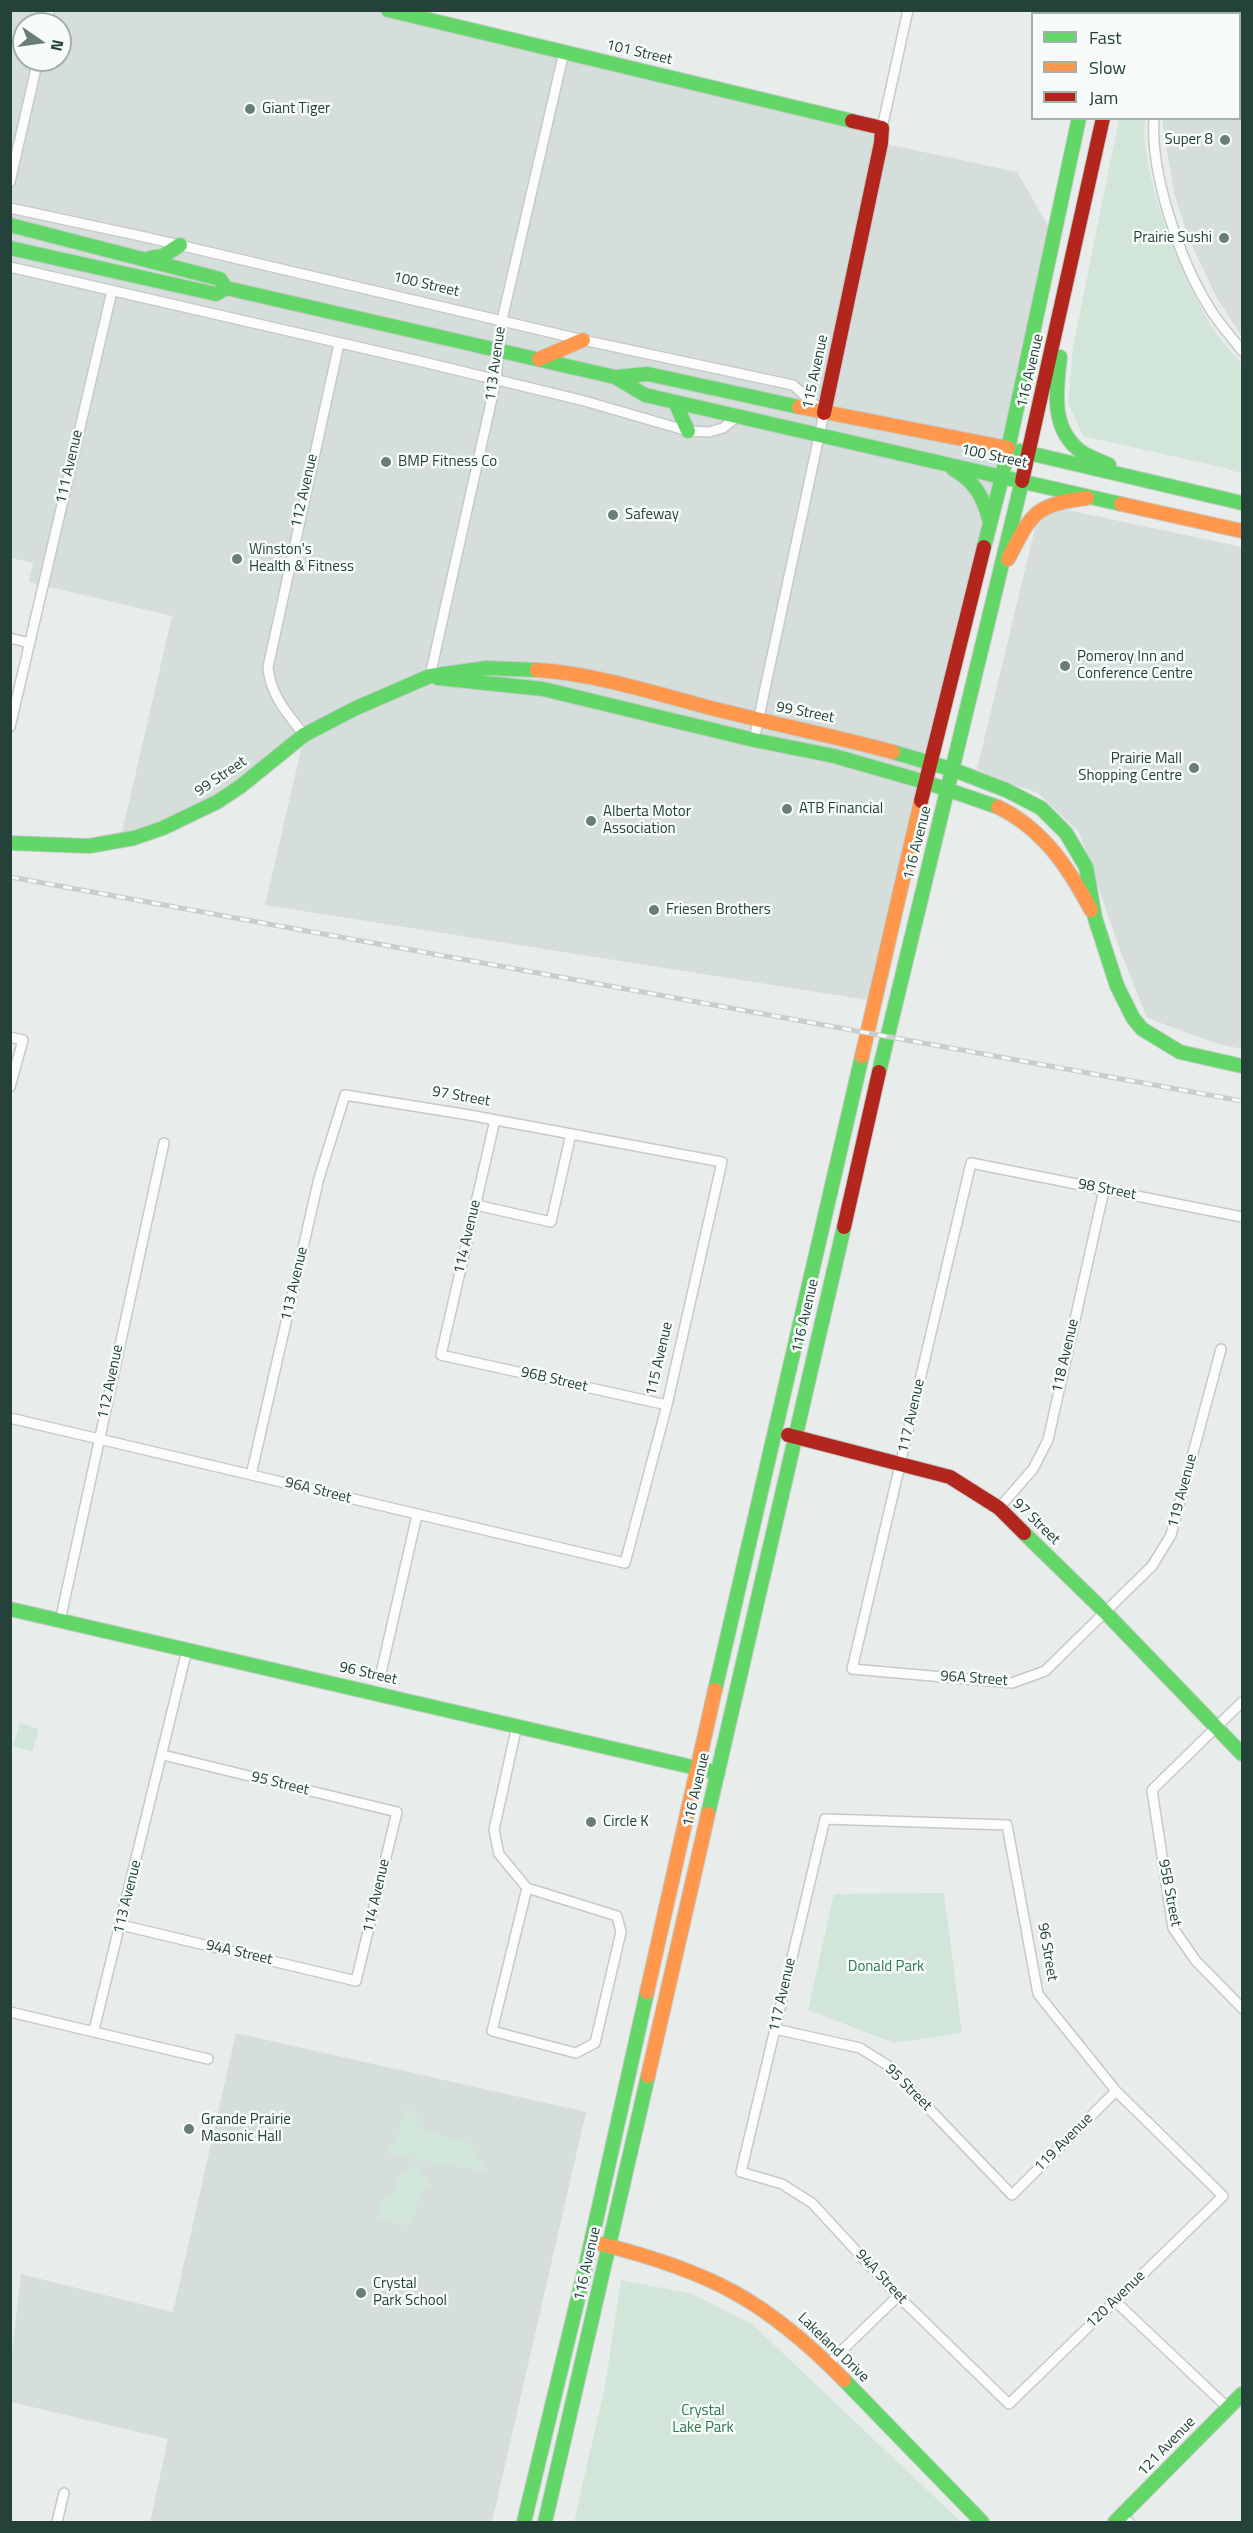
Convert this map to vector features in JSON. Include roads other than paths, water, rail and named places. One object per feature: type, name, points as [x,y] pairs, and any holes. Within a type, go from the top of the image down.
[{"type":"main road","name":"101 Street","points":[[388,10],[882,128]]},
{"type":"main road","name":"116 Avenue","points":[[524,2523],[591,2241],[697,1768],[925,782],[1002,477],[1079,120]]},
{"type":"main road","name":"116 Avenue","points":[[545,2523],[895,1005],[954,770],[1029,453],[1103,120]]},
{"type":"main road","name":"115 Avenue","points":[[824,412],[881,143],[882,128]]},
{"type":"main road","name":"100 Street","points":[[10,225],[220,279],[226,288],[499,350],[615,376],[648,374],[1008,448],[1242,503]]},
{"type":"main road","points":[[148,259],[163,256],[180,245]]},
{"type":"main road","name":"100 Street","points":[[10,248],[216,294],[226,288]]},
{"type":"main road","points":[[1061,314],[1055,407],[1062,430],[1083,453],[1136,479]]},
{"type":"main road","points":[[539,359],[583,340]]},
{"type":"main road","name":"100 Street","points":[[615,376],[645,395],[820,437],[1242,531]]},
{"type":"main road","points":[[675,402],[688,431]]},
{"type":"main road","points":[[941,463],[972,481],[986,504],[990,523]]},
{"type":"main road","points":[[998,577],[1027,521],[1037,509],[1055,502],[1094,498]]},
{"type":"main road","name":"99 Street","points":[[10,843],[89,846],[134,838],[163,828],[217,802],[241,786],[304,735],[356,708],[430,676],[486,668],[550,671],[625,686],[758,720],[839,737],[930,762],[1026,799],[1055,820],[1078,851],[1090,881],[1095,918]]},
{"type":"main road","name":"99 Street","points":[[430,676],[473,685],[509,685],[543,689],[754,740],[834,756],[925,782],[999,808],[1034,829],[1072,875],[1095,918],[1126,1007],[1142,1029],[1180,1052],[1242,1066]]},
{"type":"main road","points":[[874,1001],[895,1005]]},
{"type":"main road","name":"97 Street","points":[[776,1432],[950,1477],[999,1508],[1104,1611],[1242,1754]]},
{"type":"main road","name":"96 Street","points":[[10,1609],[718,1773]]},
{"type":"main road","name":"Lakeland Drive","points":[[591,2241],[675,2265],[739,2294],[781,2322],[810,2345],[982,2523]]},
{"type":"main road","name":"121 Avenue","points":[[1122,2521],[1242,2394]]},
{"type":"street","name":"115 Avenue","points":[[882,128],[908,10]]},
{"type":"street","name":"113 Avenue","points":[[430,676],[496,380],[502,320],[564,52]]},
{"type":"street","points":[[10,182],[35,72]]},
{"type":"street","points":[[1154,120],[1155,155],[1180,248],[1209,308],[1242,351]]},
{"type":"street","name":"100 Street","points":[[10,208],[180,245],[583,340],[794,385],[824,412]]},
{"type":"street","points":[[10,267],[581,400],[688,431],[710,432],[723,428],[738,416]]},
{"type":"street","name":"111 Avenue","points":[[10,727],[112,291]]},
{"type":"street","name":"112 Avenue","points":[[304,735],[278,700],[269,677],[268,667],[339,344]]},
{"type":"street","name":"115 Avenue","points":[[754,740],[824,412]]},
{"type":"street","points":[[10,638],[29,643]]},
{"type":"street","points":[[10,1037],[23,1040],[10,1087]]},
{"type":"street","name":"113 Avenue","points":[[251,1475],[319,1178],[345,1095]]},
{"type":"street","name":"97 Street","points":[[345,1095],[722,1162]]},
{"type":"street","name":"114 Avenue","points":[[441,1354],[495,1120]]},
{"type":"street","points":[[476,1205],[551,1222],[571,1134]]},
{"type":"street","name":"112 Avenue","points":[[60,1621],[164,1143]]},
{"type":"street","name":"115 Avenue","points":[[625,1563],[667,1406],[722,1162]]},
{"type":"street","name":"98 Street","points":[[971,1163],[1242,1217]]},
{"type":"street","name":"117 Avenue","points":[[852,1670],[971,1163]]},
{"type":"street","name":"118 Avenue","points":[[999,1508],[1034,1469],[1048,1440],[1104,1190]]},
{"type":"street","name":"119 Avenue","points":[[1104,1611],[1152,1566],[1172,1535],[1221,1349]]},
{"type":"street","name":"96B Street","points":[[441,1354],[667,1406]]},
{"type":"street","name":"96A Street","points":[[10,1418],[625,1563]]},
{"type":"street","points":[[381,1673],[417,1515]]},
{"type":"street","name":"96A Street","points":[[852,1670],[1012,1683],[1045,1671],[1104,1611]]},
{"type":"street","name":"113 Avenue","points":[[94,2030],[188,1650]]},
{"type":"street","points":[[1217,1728],[1242,1702]]},
{"type":"street","points":[[517,1725],[494,1830],[499,1854],[527,1888],[617,1916],[621,1932],[595,2043],[576,2053],[492,2031],[527,1888]]},
{"type":"street","name":"95B Street","points":[[1217,1728],[1152,1790],[1173,1928],[1196,1961],[1242,2008]]},
{"type":"street","name":"95 Street","points":[[162,1755],[397,1812]]},
{"type":"street","name":"114 Avenue","points":[[356,1981],[397,1812]]},
{"type":"street","name":"117 Avenue","points":[[741,2172],[825,1819]]},
{"type":"street","name":"96 Street","points":[[825,1819],[1007,1824],[1038,1994],[1116,2091],[1223,2196]]},
{"type":"street","name":"94A Street","points":[[121,1925],[356,1981]]},
{"type":"street","points":[[10,2012],[94,2030],[103,2035],[208,2059]]},
{"type":"street","name":"95 Street","points":[[775,2029],[860,2048],[887,2065],[1012,2195]]},
{"type":"street","name":"119 Avenue","points":[[1012,2195],[1116,2091]]},
{"type":"street","name":"94A Street","points":[[741,2172],[782,2184],[812,2204],[898,2296],[1009,2404]]},
{"type":"street","name":"120 Avenue","points":[[1009,2404],[1223,2196]]},
{"type":"street","points":[[828,2364],[898,2296]]},
{"type":"street","points":[[1115,2301],[1228,2408]]},
{"type":"street","points":[[57,2523],[64,2493]]},
{"type":"railway","points":[[10,877],[1242,1101]]},
{"type":"place","name":"Giant Tiger","points":[[250,109]]},
{"type":"place","name":"Super 8","points":[[1225,140]]},
{"type":"place","name":"Prairie Sushi","points":[[1224,238]]},
{"type":"place","name":"BMP Fitness Co","points":[[386,462]]},
{"type":"place","name":"Safeway","points":[[613,515]]},
{"type":"place","name":"Winston's Health & Fitness","points":[[237,559]]},
{"type":"place","name":"Pomeroy Inn and Conference Centre","points":[[1065,666]]},
{"type":"place","name":"Prairie Mall Shopping Centre","points":[[1194,768]]},
{"type":"place","name":"ATB Financial","points":[[787,809]]},
{"type":"place","name":"Alberta Motor Association","points":[[591,821]]},
{"type":"place","name":"Friesen Brothers","points":[[654,910]]},
{"type":"place","name":"Circle K","points":[[591,1822]]},
{"type":"place","name":"Grande Prairie Masonic Hall","points":[[189,2129]]},
{"type":"place","name":"Crystal Park School","points":[[361,2293]]},
{"type":"park label","name":"Donald Park","points":[[886,1967]]},
{"type":"park label","name":"Crystal Lake Park","points":[[703,2420]]}]
